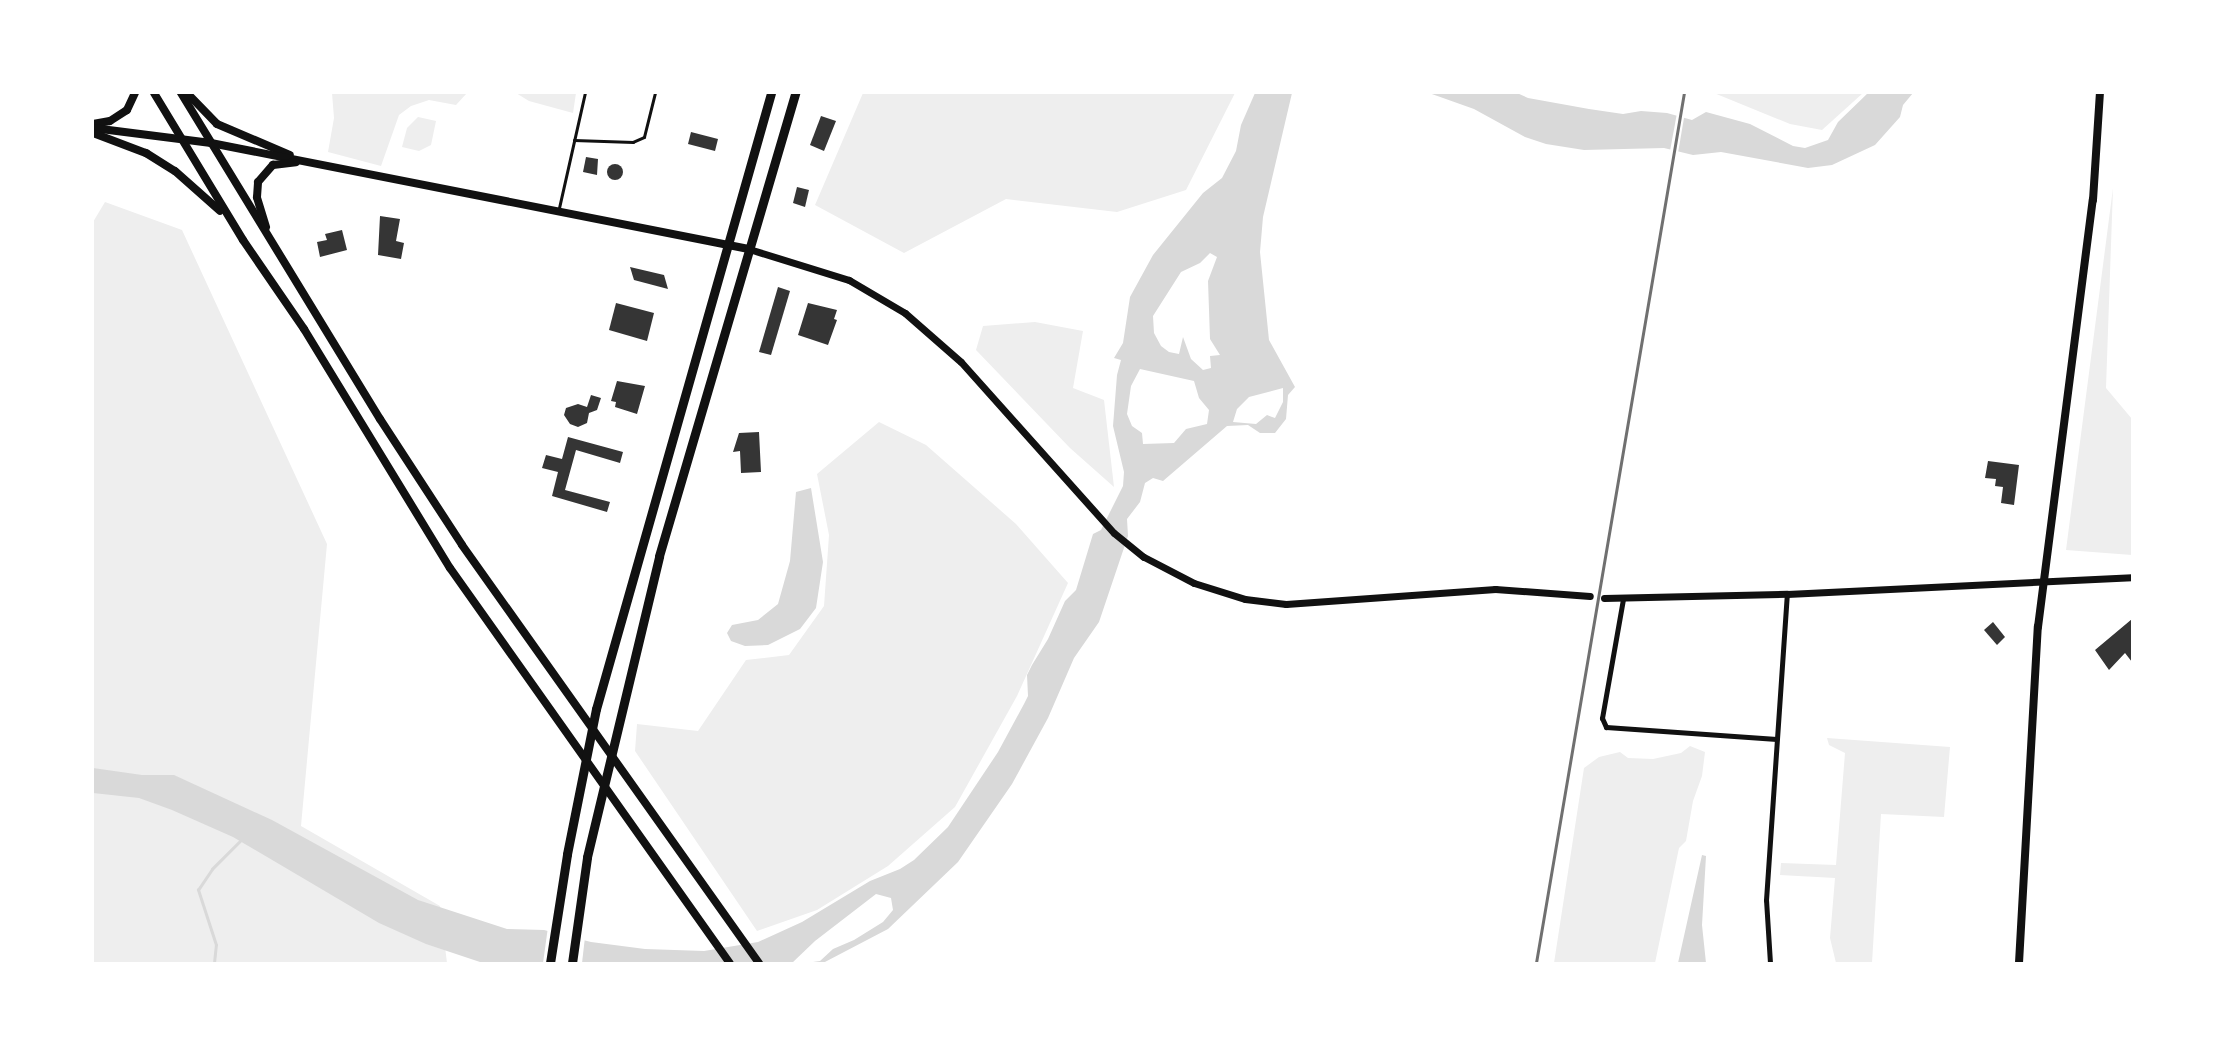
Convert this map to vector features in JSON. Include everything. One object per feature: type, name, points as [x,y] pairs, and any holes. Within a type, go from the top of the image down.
[{"type":"highway","points":[[550,963],[596,709],[771,93]]},
{"type":"highway","points":[[572,963],[587,857],[655,569],[795,93]]},
{"type":"main road","points":[[93,128],[127,110],[135,93]]},
{"type":"main road","points":[[154,93],[243,240],[304,329],[450,568],[730,963]]},
{"type":"main road","points":[[181,93],[388,431],[572,701],[759,963]]},
{"type":"main road","points":[[187,93],[221,127],[302,160]]},
{"type":"main road","points":[[2019,963],[2043,582],[2094,200],[2100,93]]},
{"type":"main road","points":[[93,128],[211,143],[749,249]]},
{"type":"main road","points":[[93,128],[146,153],[175,171],[218,209],[243,240]]},
{"type":"main road","points":[[268,237],[257,197],[258,182],[273,165],[302,160]]},
{"type":"street","points":[[749,249],[810,266],[857,284],[922,326],[961,362],[1104,523],[1125,543],[1173,574],[1218,592],[1273,603],[1324,602],[1495,589],[1590,596]]},
{"type":"street","points":[[1604,598],[1623,600],[1787,594],[2132,577]]},
{"type":"street","points":[[1770,963],[1766,900],[1787,594]]},
{"type":"street","points":[[1623,600],[1602,718],[1606,727],[1777,738]]},
{"type":"lane","points":[[559,211],[585,93]]},
{"type":"lane","points":[[574,140],[591,138],[625,142],[644,137],[655,93]]},
{"type":"shaded area","points":[[332,93],[467,93],[456,105],[429,100],[411,106],[399,115],[381,166],[328,152],[334,118]]},
{"type":"shaded area","points":[[516,93],[576,93],[573,113],[529,101]]},
{"type":"shaded area","points":[[863,93],[1235,93],[1186,190],[1117,212],[1006,199],[904,253],[815,205]]},
{"type":"shaded area","points":[[1255,93],[1292,93],[1263,217],[1260,252],[1269,340],[1295,387],[1288,395],[1286,419],[1275,433],[1260,433],[1248,425],[1227,426],[1163,481],[1153,478],[1145,483],[1140,502],[1127,519],[1128,536],[1099,622],[1074,658],[1048,718],[1012,784],[958,862],[888,929],[823,963],[806,963],[820,961],[833,949],[883,922],[893,910],[891,898],[876,894],[815,941],[792,963],[483,963],[426,944],[379,923],[233,837],[172,810],[139,798],[93,793],[93,768],[142,775],[174,775],[272,820],[418,900],[507,929],[544,930],[591,942],[645,949],[704,951],[758,942],[802,922],[870,881],[900,869],[914,860],[948,827],[998,752],[1028,696],[1027,675],[1048,639],[1065,601],[1076,590],[1093,534],[1101,530],[1123,486],[1124,472],[1113,426],[1117,375],[1121,360],[1114,358],[1123,343],[1130,297],[1153,255],[1203,193],[1222,178],[1236,151],[1241,125]],"holes":[[[1210,253],[1217,257],[1208,281],[1210,339],[1220,355],[1210,356],[1211,368],[1203,370],[1191,359],[1183,337],[1179,354],[1169,352],[1161,346],[1154,333],[1153,316],[1181,272],[1200,263]],[[1140,369],[1194,381],[1199,398],[1209,410],[1207,424],[1186,429],[1174,443],[1143,444],[1142,433],[1132,426],[1127,414],[1131,386]],[[1283,388],[1283,402],[1275,418],[1267,415],[1256,424],[1233,422],[1237,409],[1249,397]]]},
{"type":"shaded area","points":[[1429,93],[1517,93],[1528,98],[1589,109],[1623,114],[1641,111],[1667,113],[1692,120],[1706,112],[1750,124],[1793,146],[1805,148],[1828,140],[1838,122],[1868,93],[1913,93],[1903,105],[1900,117],[1875,145],[1832,165],[1808,168],[1721,152],[1693,155],[1664,148],[1584,150],[1546,144],[1525,137],[1474,109]]},
{"type":"shaded area","points":[[1714,93],[1863,93],[1822,130],[1790,124]]},
{"type":"shaded area","points":[[418,117],[436,121],[431,145],[419,151],[402,147],[407,128]]},
{"type":"shaded area","points":[[2113,188],[2106,388],[2132,419],[2132,555],[2066,550]]},
{"type":"shaded area","points":[[105,202],[182,230],[327,544],[301,826],[440,906],[447,963],[93,963],[93,222]]},
{"type":"shaded area","points":[[1035,322],[1083,331],[1073,388],[1104,400],[1114,487],[1070,448],[976,350],[983,326]]},
{"type":"shaded area","points":[[879,422],[926,445],[1016,524],[1068,583],[1017,696],[955,807],[888,866],[817,910],[757,931],[635,751],[637,724],[698,731],[746,660],[789,655],[824,606],[829,535],[817,474]]},
{"type":"shaded area","points":[[811,488],[823,562],[816,608],[800,629],[768,645],[745,646],[731,641],[727,633],[732,625],[758,620],[778,604],[790,561],[796,492]]},
{"type":"shaded area","points":[[1827,738],[1950,747],[1944,817],[1881,814],[1872,963],[1836,963],[1830,938],[1835,878],[1780,875],[1781,863],[1836,865],[1845,753],[1829,745]]},
{"type":"shaded area","points":[[1690,746],[1705,752],[1702,776],[1693,801],[1686,841],[1679,848],[1655,963],[1554,963],[1584,768],[1599,757],[1620,752],[1628,758],[1653,759],[1681,753]]},
{"type":"shaded area","points":[[1702,855],[1706,856],[1702,925],[1706,963],[1678,963]]},
{"type":"pier","points":[[1685,112],[1678,153],[1670,151],[1677,113]]},
{"type":"pier","points":[[548,927],[585,937],[582,963],[543,963]]},
{"type":"building","points":[[821,116],[836,121],[824,151],[810,145]]},
{"type":"building","points":[[691,132],[718,139],[715,151],[688,144]]},
{"type":"building","points":[[586,157],[598,159],[597,175],[583,172]]},
{"type":"building","points":[[615,164],[621,166],[621,178],[615,180],[609,178],[607,172],[609,166]]},
{"type":"building","points":[[797,187],[809,190],[805,207],[793,203]]},
{"type":"building","points":[[380,216],[400,219],[396,241],[404,243],[401,259],[378,255]]},
{"type":"building","points":[[342,230],[347,250],[320,257],[317,242],[327,240],[325,234]]},
{"type":"building","points":[[630,267],[664,275],[668,289],[634,280]]},
{"type":"building","points":[[778,287],[790,291],[771,355],[759,352]]},
{"type":"building","points":[[616,303],[654,313],[647,341],[609,330]]},
{"type":"building","points":[[808,303],[837,310],[834,319],[837,320],[828,345],[798,335]]},
{"type":"building","points":[[617,381],[645,386],[637,414],[615,407],[616,402],[611,401]]},
{"type":"building","points":[[591,395],[601,398],[597,410],[589,413],[587,423],[578,427],[570,424],[564,415],[566,408],[578,404],[587,407]]},
{"type":"building","points":[[759,432],[761,472],[741,473],[740,451],[733,452],[739,433]]},
{"type":"building","points":[[568,437],[623,452],[620,463],[576,450],[565,490],[610,502],[607,512],[552,496],[558,472],[542,468],[546,455],[562,459]]},
{"type":"building","points":[[1988,461],[2019,465],[2014,505],[2001,503],[2003,487],[1995,486],[1996,479],[1985,478]]},
{"type":"building","points":[[2132,619],[2132,662],[2125,653],[2109,670],[2095,650]]},
{"type":"building","points":[[1993,622],[2005,637],[1997,645],[1984,630]]},
{"type":"waterway","points":[[214,963],[216,945],[198,890],[212,869],[240,841]]},
{"type":"railway","points":[[1536,963],[1684,93]]}]
